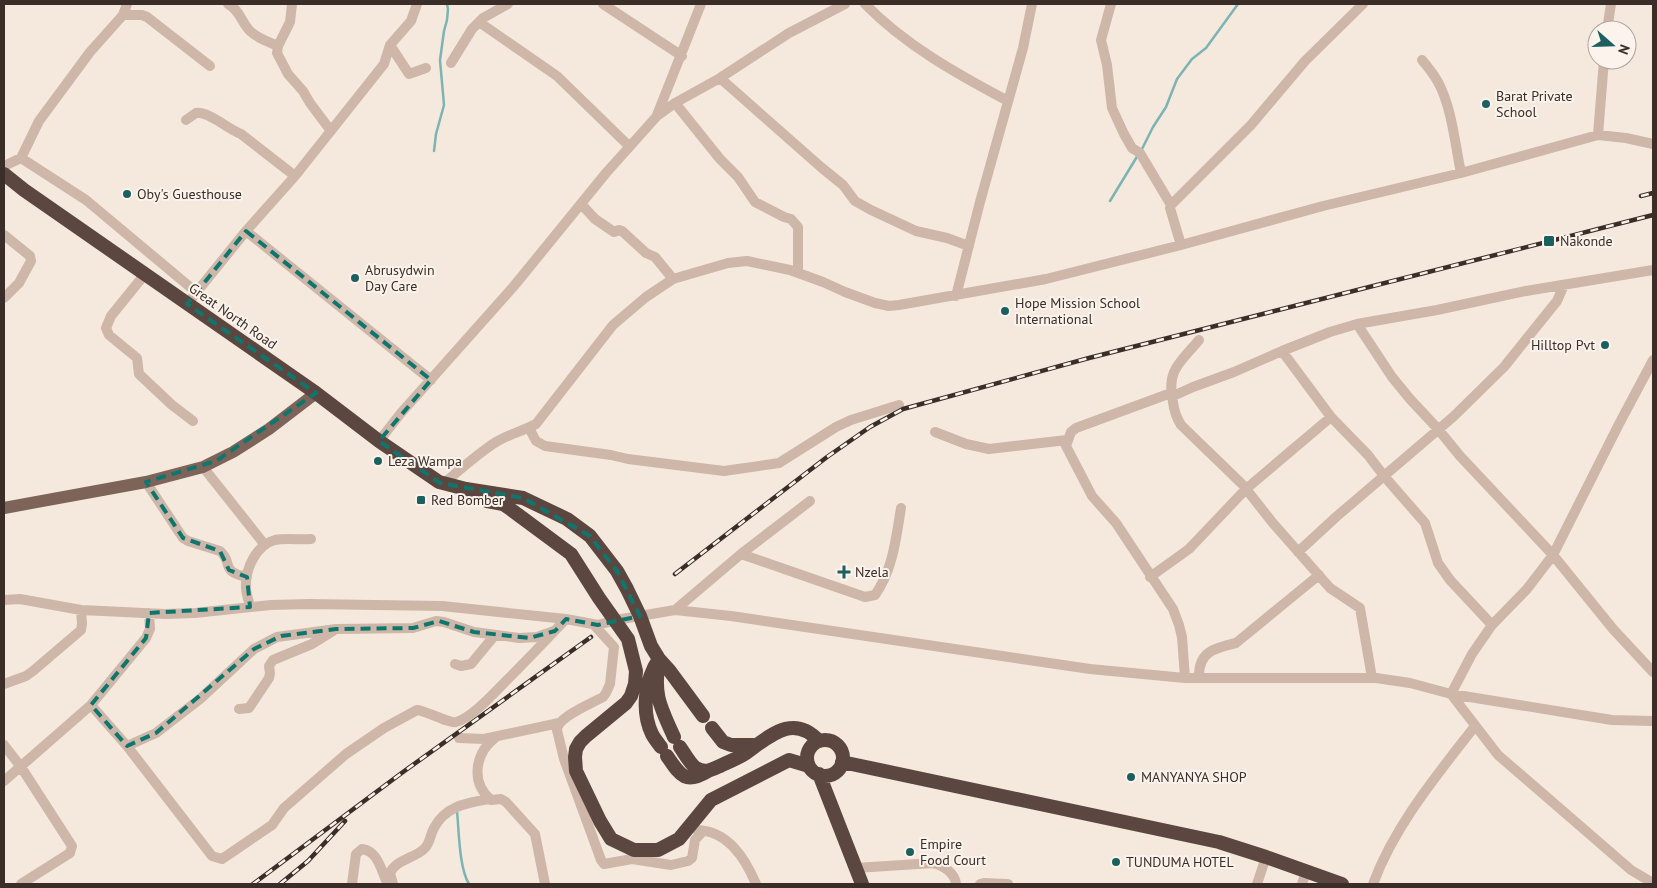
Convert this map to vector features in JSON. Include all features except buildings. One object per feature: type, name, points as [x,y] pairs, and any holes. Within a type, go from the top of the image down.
[{"type":"highway","name":"Great North Road","points":[[4,174],[316,393],[379,441],[443,484],[449,492],[459,497],[496,502],[510,508],[571,554],[628,639],[636,670],[635,684],[631,696],[626,703],[580,742],[575,757],[576,771],[600,821],[611,838],[634,850],[658,850],[679,839],[711,800],[789,760],[814,770]]},
{"type":"highway","points":[[443,484],[523,498],[567,519],[590,536],[617,571],[640,616],[651,646],[659,660],[669,670],[702,716]]},
{"type":"highway","points":[[659,660],[656,679],[659,705],[677,742],[694,767],[699,770],[708,771]]},
{"type":"highway","points":[[659,660],[652,670],[646,702],[646,716],[652,734],[678,772],[684,777],[691,779],[698,777],[745,754],[776,732],[792,727],[806,730],[819,741]]},
{"type":"highway","points":[[712,728],[723,742],[730,745],[756,745]]},
{"type":"highway","points":[[814,770],[831,774],[838,770],[842,762],[842,754],[836,743],[828,740],[819,741],[812,746],[808,753],[814,770],[862,884]]},
{"type":"highway","points":[[842,762],[1219,842],[1266,856],[1342,884]]},
{"type":"main road","points":[[4,508],[146,482],[203,467],[233,452],[269,429],[316,393]]},
{"type":"street","points":[[4,166],[22,158],[44,116],[90,52],[123,15],[127,4]]},
{"type":"street","points":[[228,4],[238,10],[252,33],[278,46]]},
{"type":"street","points":[[292,4],[291,19],[278,46],[277,53],[284,68],[303,90],[310,104],[331,131]]},
{"type":"street","points":[[187,304],[246,231],[295,176],[384,64],[390,45],[411,21],[417,4]]},
{"type":"street","points":[[451,63],[472,28],[478,22],[508,4]]},
{"type":"street","points":[[609,7],[622,4]]},
{"type":"street","points":[[657,116],[701,4]]},
{"type":"street","points":[[379,441],[514,286],[629,146],[657,116],[675,103],[720,78],[826,9],[844,4]]},
{"type":"street","points":[[865,4],[903,38],[956,72],[1008,101]]},
{"type":"street","points":[[956,296],[1023,48],[1032,4]]},
{"type":"street","points":[[1111,4],[1101,40],[1107,66],[1112,108],[1132,148],[1140,153],[1171,205],[1172,215],[1182,246]]},
{"type":"street","points":[[1171,205],[1251,125],[1304,61],[1363,4]]},
{"type":"street","points":[[1609,20],[1611,4]]},
{"type":"street","points":[[609,7],[682,56]]},
{"type":"street","points":[[123,15],[142,15],[147,17],[210,66]]},
{"type":"street","points":[[478,22],[557,76],[629,146]]},
{"type":"street","points":[[390,45],[408,73],[426,68]]},
{"type":"street","points":[[1422,60],[1438,82],[1442,92],[1452,124],[1460,173]]},
{"type":"street","points":[[1598,135],[1603,70]]},
{"type":"street","points":[[720,78],[839,181],[854,201],[916,231],[947,238],[969,246]]},
{"type":"street","points":[[675,103],[720,159],[738,177],[755,202],[784,218],[791,219],[798,227],[798,272]]},
{"type":"street","points":[[186,120],[196,113],[206,114],[241,134],[295,176]]},
{"type":"street","points":[[443,484],[494,443],[509,434],[529,428],[541,419],[613,325],[641,301],[673,279],[728,263],[747,261],[785,268],[860,298],[890,306],[1046,279],[1182,246],[1323,206],[1460,173],[1598,135],[1626,138],[1653,144]]},
{"type":"street","points":[[22,158],[86,200],[196,292]]},
{"type":"street","points":[[581,204],[607,228],[614,232],[622,231],[646,254],[655,258],[673,279]]},
{"type":"street","points":[[246,231],[431,380]]},
{"type":"street","points":[[4,235],[30,256],[31,261],[19,283],[4,298]]},
{"type":"street","points":[[1185,678],[1180,625],[1173,609],[1116,523],[1092,496],[1068,452],[1066,446],[1070,432],[1076,428],[1234,372],[1330,332],[1357,324],[1437,310],[1526,291],[1653,270]]},
{"type":"street","points":[[144,274],[111,316],[106,328],[109,335],[137,358],[139,374],[172,405],[193,421]]},
{"type":"street","points":[[1298,552],[1472,399],[1504,367],[1557,301],[1564,285]]},
{"type":"street","points":[[1357,324],[1392,377],[1410,399],[1460,456],[1553,555],[1613,629],[1653,672]]},
{"type":"street","points":[[1199,340],[1172,375],[1170,382],[1175,415],[1181,424],[1246,489],[1272,522],[1330,588],[1360,608],[1372,678]]},
{"type":"street","points":[[1282,351],[1331,417],[1368,455],[1425,523],[1438,563],[1450,580],[1492,625]]},
{"type":"street","points":[[1451,694],[1472,654],[1492,625],[1514,604],[1553,555],[1653,360]]},
{"type":"street","points":[[529,428],[536,441],[544,446],[724,471],[779,463],[846,422],[899,405]]},
{"type":"street","points":[[1150,576],[1189,549],[1246,489],[1331,417]]},
{"type":"street","points":[[935,432],[966,444],[988,449],[1067,440]]},
{"type":"street","points":[[203,467],[264,545]]},
{"type":"street","points":[[146,482],[183,538],[220,551],[223,553],[230,570],[237,575],[247,577]]},
{"type":"street","points":[[675,610],[741,554],[810,501]]},
{"type":"street","points":[[741,554],[866,597],[875,595],[881,586],[894,550],[901,508]]},
{"type":"street","points":[[250,607],[246,588],[247,577],[257,552],[264,545],[277,540],[311,540]]},
{"type":"street","points":[[1199,678],[1200,663],[1205,656],[1226,645],[1236,643],[1319,575]]},
{"type":"street","points":[[4,600],[20,599],[82,610],[149,613],[195,613],[250,607],[309,604],[442,606],[594,625],[675,610],[730,616],[1090,669],[1185,678],[1372,678],[1410,683],[1451,694],[1612,720],[1653,721]]},
{"type":"street","points":[[4,684],[34,671],[79,632],[82,628],[82,610]]},
{"type":"street","points":[[4,781],[91,705],[146,638],[150,629],[149,613]]},
{"type":"street","points":[[91,705],[127,746],[212,856],[222,859],[272,825],[284,808],[337,761],[384,728],[417,710],[437,715],[452,722],[457,722],[474,712],[566,620]]},
{"type":"street","points":[[127,746],[152,736],[169,724],[200,699],[254,649],[272,638],[336,629],[414,628],[439,621],[468,630],[529,638],[555,631]]},
{"type":"street","points":[[594,625],[614,647],[610,684],[602,697],[562,719],[558,724],[557,730],[564,759],[602,862],[608,864],[632,859],[671,865],[688,861],[692,858],[695,840],[703,831]]},
{"type":"street","points":[[240,709],[249,708],[269,678],[269,666],[273,660],[312,644],[336,629]]},
{"type":"street","points":[[455,664],[461,666],[471,664],[495,635]]},
{"type":"street","points":[[1451,694],[1498,755],[1631,870],[1648,882]]},
{"type":"street","points":[[459,738],[484,739],[558,724]]},
{"type":"street","points":[[1373,884],[1393,841],[1422,796],[1475,726]]},
{"type":"street","points":[[489,799],[480,785],[479,761],[484,748],[496,737]]},
{"type":"street","points":[[4,746],[21,767],[72,846],[70,853],[21,884]]},
{"type":"street","points":[[393,884],[390,873],[393,867],[424,850],[436,824],[444,814],[465,803],[489,799],[501,799],[506,802],[535,834],[545,884]]},
{"type":"street","points":[[686,830],[703,831],[730,842],[745,863],[756,884]]},
{"type":"street","points":[[352,884],[356,854],[358,850],[365,849],[376,857],[388,884]]},
{"type":"street","points":[[1256,884],[1266,856]]},
{"type":"street","points":[[856,868],[940,864],[955,879],[956,884]]},
{"type":"street","points":[[1302,884],[1306,870]]},
{"type":"street","points":[[980,884],[984,882],[1008,884]]},
{"type":"highlighted area","points":[[246,231],[431,380],[379,441],[440,483],[523,498],[590,536],[617,571],[640,616],[598,625],[566,619],[555,631],[529,638],[474,632],[439,621],[413,628],[336,629],[281,636],[254,649],[156,733],[127,746],[91,705],[146,638],[149,613],[250,607],[247,577],[229,570],[220,551],[183,538],[146,482],[216,461],[316,393],[187,304]]},
{"type":"waterway","points":[[434,151],[436,134],[444,105],[440,60],[447,20],[447,4]]},
{"type":"waterway","points":[[1141,151],[1166,107],[1177,79],[1192,59],[1206,48],[1238,4]]},
{"type":"waterway","points":[[1110,201],[1138,155]]},
{"type":"waterway","points":[[457,811],[461,859],[469,884]]},
{"type":"railway","points":[[1641,196],[1653,193]]},
{"type":"railway","points":[[675,574],[827,457],[870,427],[903,409],[1089,358],[1653,215]]},
{"type":"railway","points":[[253,884],[403,772],[591,637]]},
{"type":"railway","points":[[280,884],[308,861],[345,821]]},
{"type":"place","name":"Barat Private School","points":[[1486,104]]},
{"type":"place","name":"Oby's Guesthouse","points":[[127,194]]},
{"type":"place","name":"Nakonde","points":[[1549,241]]},
{"type":"place","name":"Abrusydwin Day Care","points":[[355,278]]},
{"type":"place","name":"Hope Mission School International","points":[[1005,311]]},
{"type":"place","name":"Hilltop Pvt","points":[[1605,345]]},
{"type":"place","name":"Leza Wampa","points":[[378,461]]},
{"type":"place","name":"Red Bomber","points":[[421,500]]},
{"type":"place","name":"Nzela","points":[[844,572]]},
{"type":"place","name":"MANYANYA SHOP","points":[[1131,777]]},
{"type":"place","name":"Empire Food Court","points":[[910,852]]},
{"type":"place","name":"TUNDUMA HOTEL","points":[[1116,862]]}]
